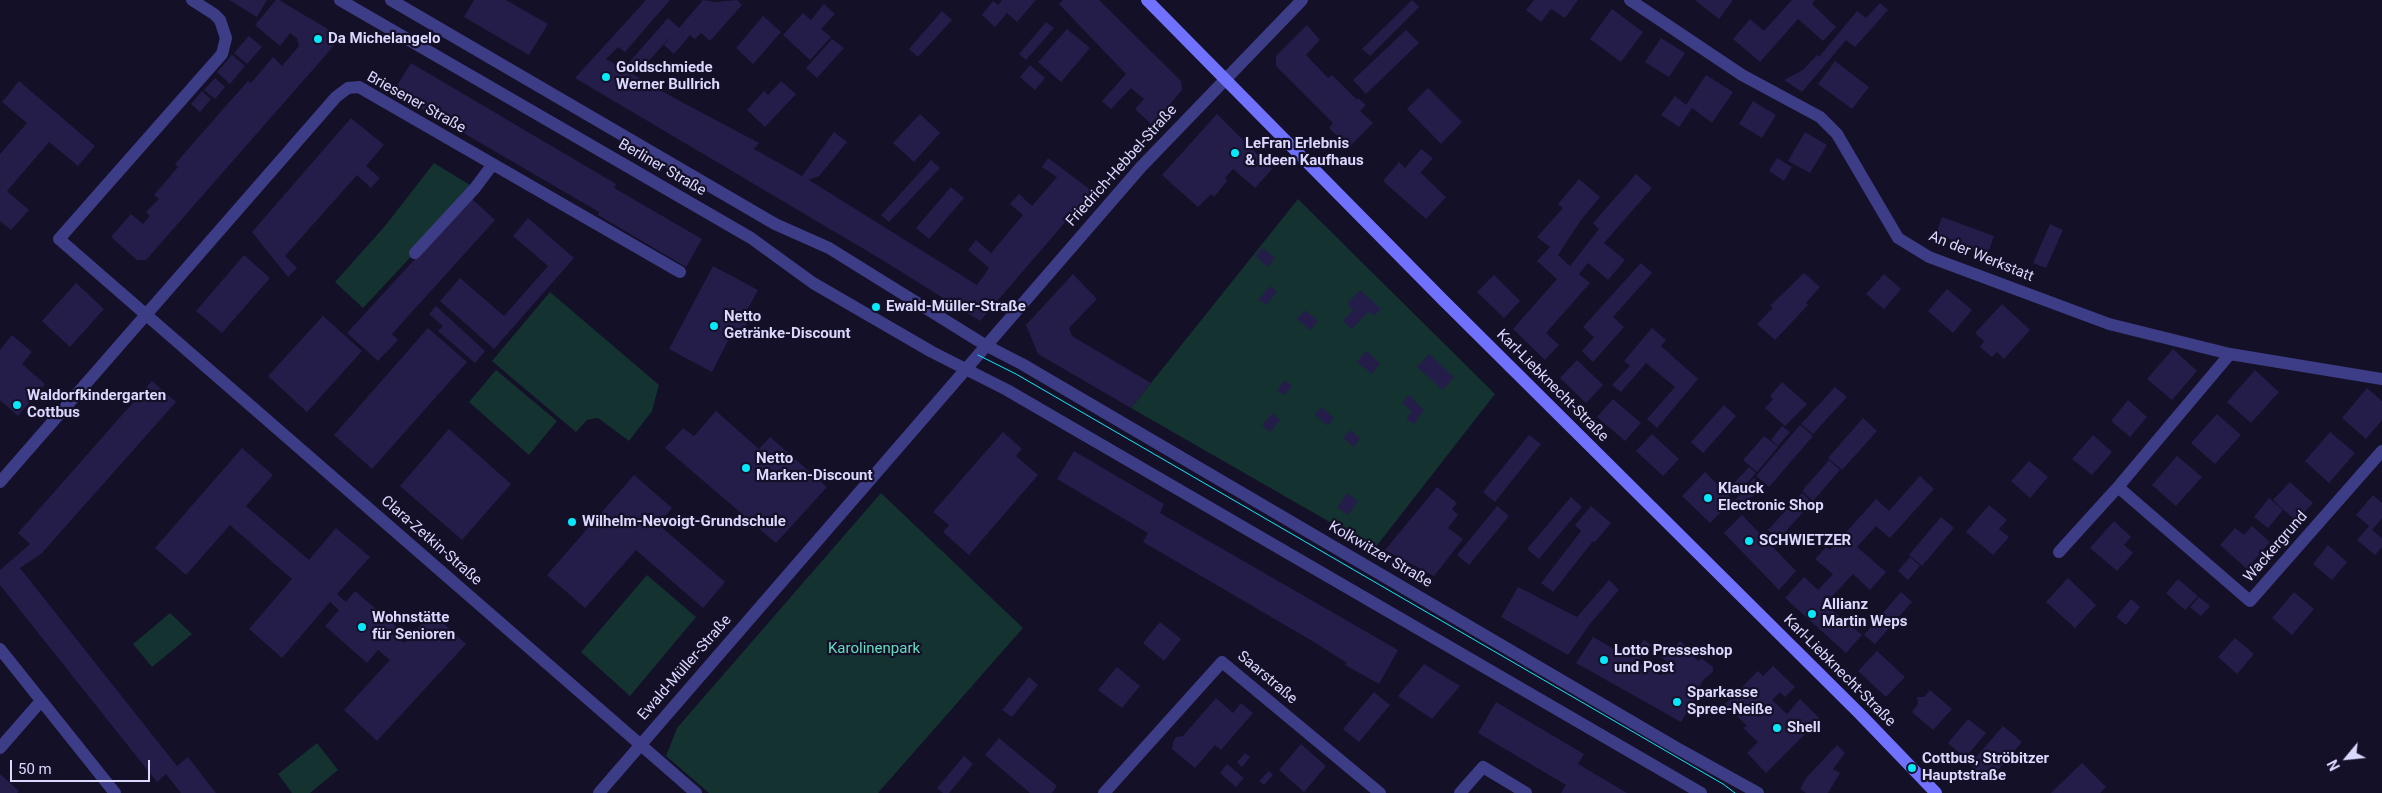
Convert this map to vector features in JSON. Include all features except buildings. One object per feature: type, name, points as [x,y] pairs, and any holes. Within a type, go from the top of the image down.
[{"type":"main road","name":"Karl-Liebknecht-Straße","points":[[1146,0],[1442,300],[1860,714],[1936,793]]},
{"type":"street","points":[[145,315],[59,239],[222,54],[226,38],[220,20],[192,0]]},
{"type":"street","name":"Berliner Straße","points":[[340,0],[750,238],[813,283],[969,365]]},
{"type":"street","name":"Berliner Straße","points":[[391,0],[775,224],[829,248],[985,346]]},
{"type":"street","name":"Friedrich-Hebbel-Straße","points":[[969,365],[1141,167],[1302,0]]},
{"type":"street","name":"An der Werkstatt","points":[[1630,0],[1742,75],[1820,117],[1837,134],[1898,238],[1929,257],[2109,324],[2230,354],[2382,379]]},
{"type":"street","name":"Briesener Straße","points":[[0,482],[336,97],[348,88],[360,87],[680,272]]},
{"type":"street","points":[[415,252],[475,188],[493,164]]},
{"type":"street","name":"Clara-Zetkin-Straße","points":[[145,315],[696,793]]},
{"type":"street","name":"Kolkwitzer Straße","points":[[985,346],[1022,364],[1675,747],[1758,793]]},
{"type":"street","points":[[2059,552],[2118,487],[2230,354]]},
{"type":"street","points":[[969,365],[1007,390],[1701,793]]},
{"type":"street","name":"Ewald-Müller-Straße","points":[[599,793],[969,365]]},
{"type":"street","name":"Wackergrund","points":[[2118,487],[2250,601],[2382,451]]},
{"type":"street","points":[[0,648],[115,793]]},
{"type":"street","name":"Saarstraße","points":[[1104,793],[1222,662],[1380,793]]},
{"type":"street","points":[[0,748],[41,701]]},
{"type":"street","points":[[1460,793],[1483,767],[1526,793]]},
{"type":"green space","points":[[434,163],[475,188],[363,308],[335,282],[385,226]]},
{"type":"green space","points":[[1298,199],[1495,394],[1375,548],[1131,408]]},
{"type":"green space","points":[[550,292],[659,385],[652,411],[629,441],[598,418],[587,420],[576,432],[492,361]]},
{"type":"green space","points":[[496,370],[557,421],[529,455],[469,402]]},
{"type":"green space","name":"Karolinenpark","points":[[881,493],[1023,628],[878,793],[709,793],[666,756],[677,728]]},
{"type":"green space","points":[[647,575],[696,617],[630,696],[581,652]]},
{"type":"green space","points":[[170,613],[192,634],[152,667],[133,644]]},
{"type":"green space","points":[[317,743],[338,770],[310,793],[292,793],[278,774]]},
{"type":"tram line","points":[[978,355],[1016,374],[1723,784],[1735,793]]},
{"type":"place","name":"Da Michelangelo","points":[[318,39]]},
{"type":"place","name":"Goldschmiede Werner Bullrich","points":[[606,77]]},
{"type":"place","name":"LeFran Erlebnis & Ideen Kaufhaus","points":[[1235,153]]},
{"type":"place","name":"Ewald-Müller-Straße","points":[[876,307]]},
{"type":"place","name":"Netto Getränke-Discount","points":[[714,326]]},
{"type":"place","name":"Waldorfkindergarten Cottbus","points":[[17,405]]},
{"type":"place","name":"Netto Marken-Discount","points":[[746,468]]},
{"type":"place","name":"Klauck Electronic Shop","points":[[1708,498]]},
{"type":"place","name":"Wilhelm-Nevoigt-Grundschule","points":[[572,522]]},
{"type":"place","name":"SCHWIETZER","points":[[1749,541]]},
{"type":"place","name":"Allianz Martin Weps","points":[[1812,614]]},
{"type":"place","name":"Wohnstätte für Senioren","points":[[362,627]]},
{"type":"place","name":"Lotto Presseshop und Post","points":[[1604,660]]},
{"type":"place","name":"Sparkasse Spree-Neiße","points":[[1677,702]]},
{"type":"place","name":"Shell","points":[[1777,728]]},
{"type":"place","name":"Cottbus, Ströbitzer Hauptstraße","points":[[1912,768]]}]
